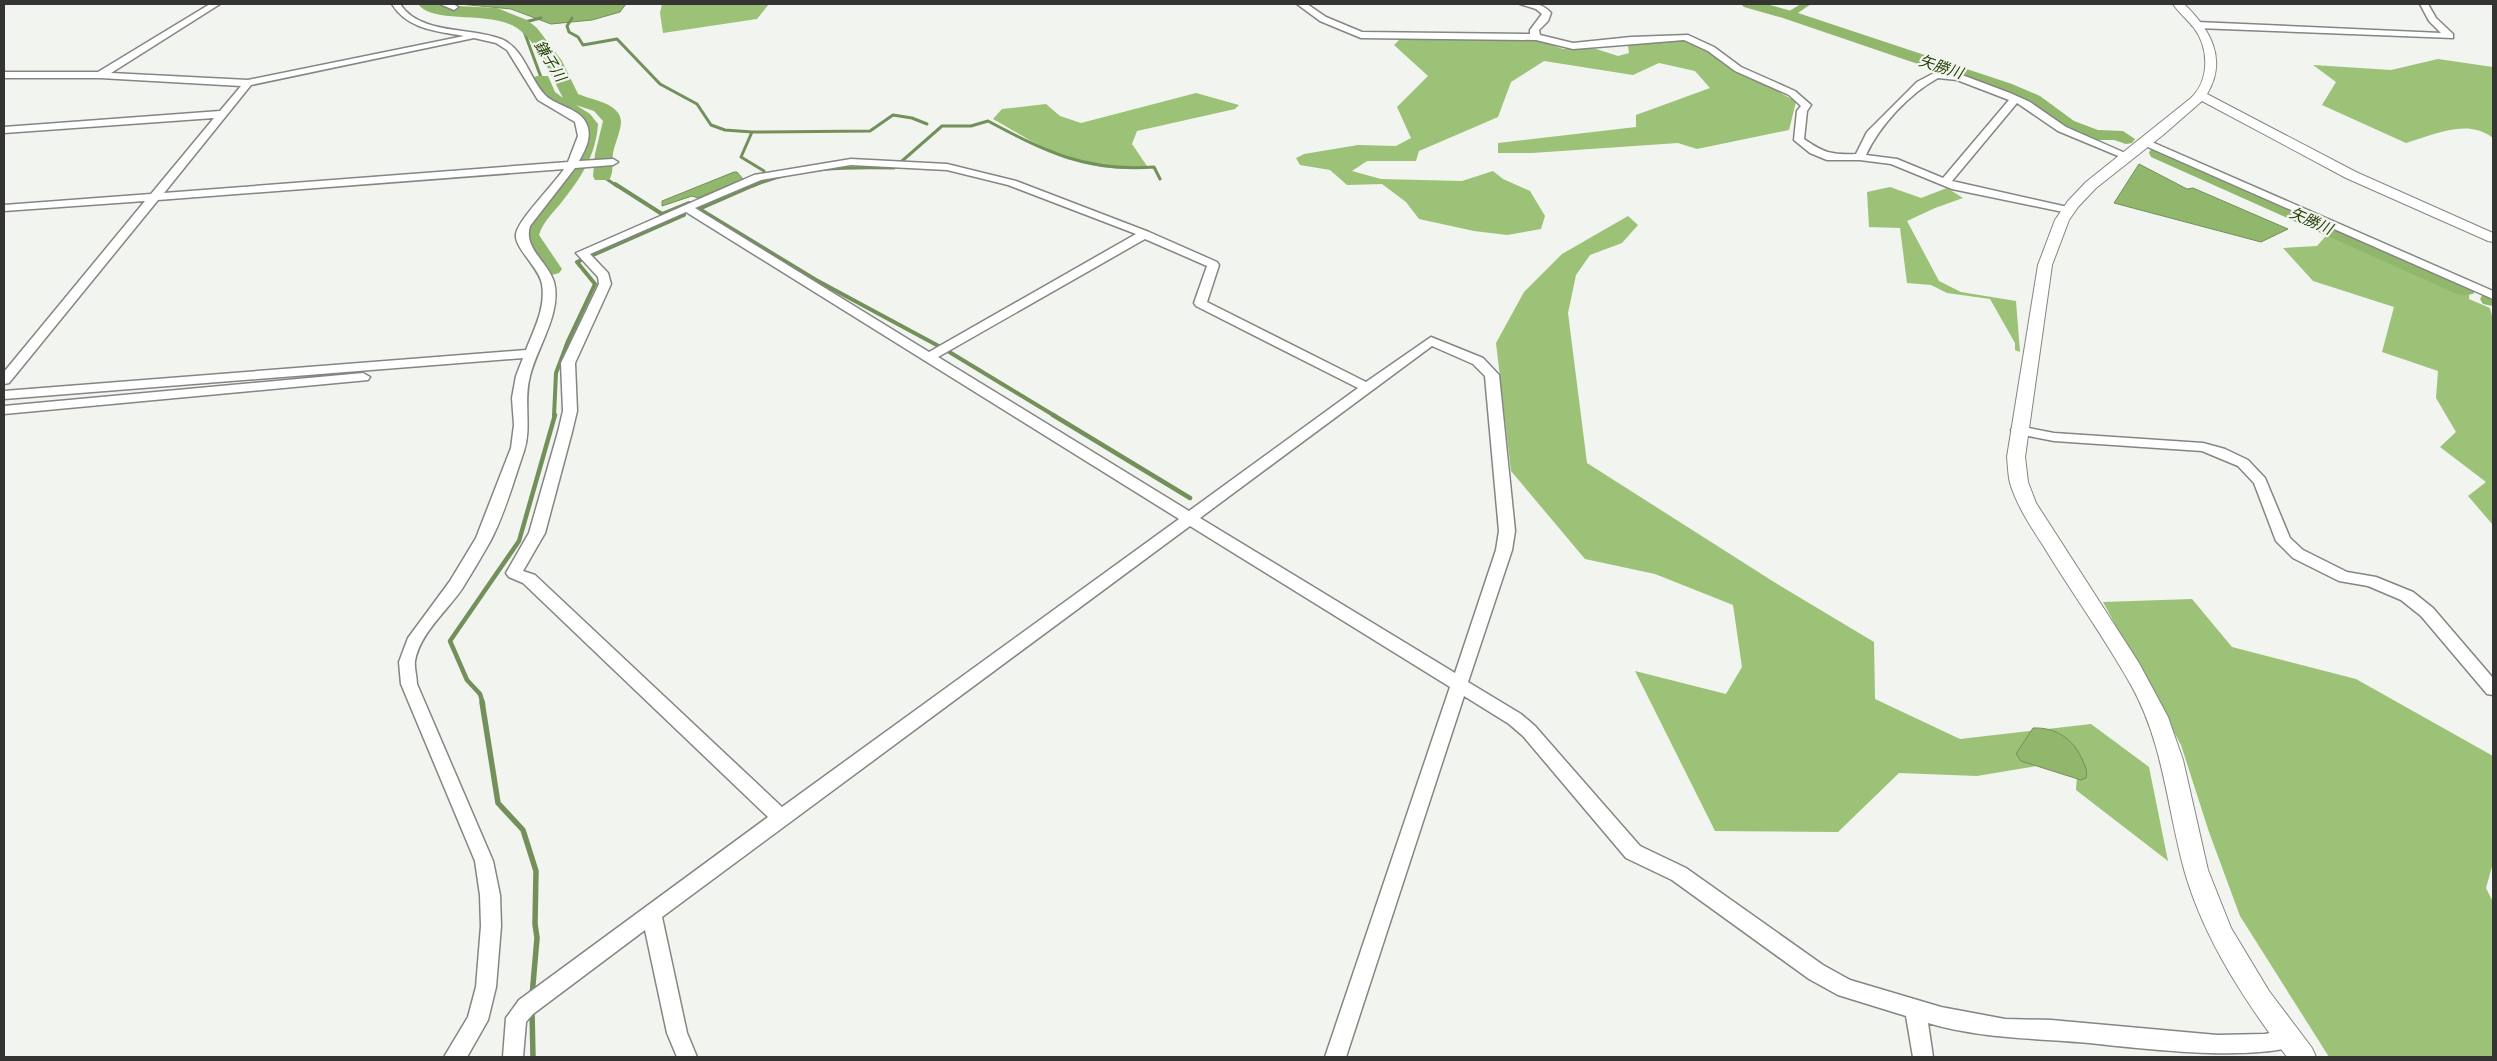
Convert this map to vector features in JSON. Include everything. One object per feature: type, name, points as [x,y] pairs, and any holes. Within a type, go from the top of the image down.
[{"type":"street","points":[[100,75],[216,4]]},
{"type":"street","points":[[396,4],[409,19],[423,25],[480,34],[502,41],[511,48],[540,96],[582,123],[583,129],[581,144],[572,164],[560,183],[525,225],[522,234],[527,250],[541,266],[548,283],[550,306],[545,323],[529,354],[519,398],[521,425],[518,448],[484,538],[456,585],[416,638],[407,662],[409,684],[484,861],[490,895],[491,926],[486,987],[478,1020],[455,1057]]},
{"type":"street","points":[[1301,4],[1323,19],[1361,35],[1536,37],[1573,46],[1674,37],[1692,40],[1711,49],[1738,68],[1798,96],[1806,105],[1802,111],[1798,136],[1802,142],[1814,151],[1831,158],[1860,157],[1905,164],[1956,187],[2068,210]]},
{"type":"street","points":[[1524,4],[1539,7],[1547,13],[1544,20],[1535,27],[1534,33],[1536,37]]},
{"type":"street","points":[[2178,4],[2197,25],[2208,44],[2211,57],[2208,77],[2200,95],[2174,121],[2099,178],[2068,210],[2055,235],[2045,265],[2018,430],[2016,457],[2019,482],[2027,504],[2131,667],[2148,697],[2168,743],[2192,854],[2204,893],[2229,946],[2296,1048]]},
{"type":"street","points":[[2197,25],[2450,36],[2432,19],[2424,4]]},
{"type":"street","points":[[4,75],[100,75],[248,83],[480,34]]},
{"type":"street","points":[[1860,157],[1871,134],[1928,78],[1936,75],[1959,77],[2015,99],[2062,129],[2127,156]]},
{"type":"street","points":[[4,380],[248,83]]},
{"type":"street","points":[[2200,95],[2232,110],[2351,175],[2493,238]]},
{"type":"street","points":[[1946,182],[2015,99]]},
{"type":"street","points":[[4,130],[222,114]]},
{"type":"street","points":[[2145,142],[2493,295]]},
{"type":"street","points":[[4,208],[613,162]]},
{"type":"street","points":[[781,818],[529,579],[514,573],[537,533],[565,432],[570,411],[568,363],[605,284],[604,276],[582,253],[688,209],[758,177],[837,163],[890,164],[957,169],[1012,182],[1145,234],[1213,266],[1200,303],[1368,388]]},
{"type":"street","points":[[688,209],[1507,714],[1528,731],[1633,852],[1679,874],[1823,976],[1846,988],[1916,1011],[2005,1029],[2051,1030],[2217,1045],[2265,1044],[2296,1048]]},
{"type":"street","points":[[928,358],[1145,234]]},
{"type":"street","points":[[513,1057],[516,1018],[533,1003],[781,818],[1431,341],[1478,361],[1492,374],[1507,531],[1504,550],[1335,1057]]},
{"type":"street","points":[[4,395],[178,380],[450,362],[529,354]]},
{"type":"street","points":[[4,410],[445,369],[450,362]]},
{"type":"street","points":[[2018,430],[2054,438],[2203,447],[2232,457],[2254,473],[2260,481],[2276,526],[2284,541],[2291,548],[2298,554],[2344,577],[2370,581],[2420,604],[2493,689]]},
{"type":"street","points":[[652,914],[677,1033],[687,1057]]},
{"type":"street","points":[[1916,1011],[1923,1057]]},
{"type":"shaded area","points":[[459,4],[626,4],[620,12],[592,20],[551,24],[511,9]]},
{"type":"shaded area","points":[[662,4],[769,4],[757,19],[663,33],[660,13]]},
{"type":"shaded area","points":[[1402,37],[1533,38],[1563,49],[1596,49],[1618,56],[1629,53],[1628,45],[1638,42],[1658,39],[1678,40],[1697,45],[1731,69],[1796,102],[1789,130],[1697,149],[1678,143],[1532,153],[1498,153],[1498,143],[1636,127],[1636,115],[1710,88],[1695,71],[1659,63],[1633,75],[1544,61],[1511,82],[1498,117],[1419,151],[1416,161],[1367,161],[1352,171],[1381,179],[1462,181],[1493,171],[1503,179],[1530,191],[1545,216],[1541,229],[1507,235],[1474,231],[1419,219],[1406,202],[1382,184],[1347,185],[1330,170],[1300,165],[1296,158],[1304,154],[1358,145],[1396,146],[1411,138],[1397,107],[1428,76],[1394,45]]},
{"type":"shaded area","points":[[2438,59],[2493,67],[2493,138],[2483,132],[2461,129],[2450,130],[2406,143],[2322,105],[2336,82],[2313,65],[2391,70]]},
{"type":"shaded area","points":[[1196,93],[1239,105],[1235,109],[1137,131],[1132,144],[1147,166],[1103,167],[1066,158],[993,119],[1002,109],[1046,104],[1060,116],[1081,123]]},
{"type":"shaded area","points":[[2139,164],[2187,189],[2193,188],[2288,229],[2261,242],[2114,203]]},
{"type":"shaded area","points":[[737,172],[743,179],[698,198],[692,196],[662,206],[662,201]]},
{"type":"shaded area","points":[[1890,187],[1921,198],[1947,188],[1963,198],[1907,221],[1939,281],[1961,292],[2016,301],[2020,352],[2015,350],[2015,343],[1990,299],[1947,293],[1931,285],[1907,283],[1900,228],[1869,227],[1867,192]]},
{"type":"shaded area","points":[[1628,216],[1638,225],[1622,243],[1590,255],[1576,275],[1568,313],[1587,463],[1774,582],[1874,642],[1875,699],[1960,739],[2091,724],[2149,767],[2168,861],[2076,790],[2078,759],[1977,776],[1899,773],[1838,832],[1715,831],[1635,671],[1726,694],[1742,667],[1733,605],[1655,574],[1585,559],[1511,471],[1496,343],[1524,292],[1562,254]]},
{"type":"shaded area","points":[[2333,228],[2470,285],[2469,299],[2490,308],[2493,320],[2493,525],[2468,496],[2486,482],[2440,447],[2456,432],[2436,398],[2438,371],[2382,352],[2394,307],[2313,281],[2283,248],[2317,246]]},
{"type":"shaded area","points":[[2192,599],[2232,647],[2356,679],[2493,756],[2493,863],[2486,888],[2493,902],[2493,1057],[2329,1057],[2240,916],[2209,832],[2181,745],[2103,602]]},
{"type":"shaded area","points":[[2033,728],[2056,732],[2069,740],[2082,759],[2086,770],[2086,778],[2081,780],[2021,761],[2016,754]]},
{"type":"waterway","name":"鎌子川","points":[[426,4],[450,12],[497,13],[521,23],[531,31],[556,65],[571,97],[601,108],[609,115],[612,121],[604,154],[602,176]]},
{"type":"waterway","name":"矢勝川","points":[[1749,4],[1789,15],[2006,88],[2034,100],[2068,125],[2096,135],[2117,135],[2126,139]]},
{"type":"waterway","points":[[1789,15],[1807,4]]},
{"type":"waterway","points":[[541,18],[521,23],[542,80]]},
{"type":"waterway","points":[[572,18],[567,26],[569,32],[578,37],[583,45],[617,39],[660,84],[697,104],[711,125],[725,130],[752,132]]},
{"type":"waterway","name":"鎌子川","points":[[542,80],[544,89],[549,95],[577,113],[589,124],[588,139],[584,153],[570,179],[532,225],[529,235],[552,269]]},
{"type":"waterway","points":[[752,132],[870,131],[893,115],[912,118],[927,124]]},
{"type":"waterway","points":[[753,186],[787,175],[804,172],[841,168],[894,168],[942,126],[971,126],[988,121],[1029,142],[1087,163],[1130,168],[1154,167],[1160,179]]},
{"type":"waterway","points":[[752,132],[741,157],[764,171]]},
{"type":"waterway","name":"矢勝川","points":[[2158,153],[2465,289]]},
{"type":"waterway","points":[[602,176],[617,186]]},
{"type":"waterway","points":[[615,184],[662,214],[689,203]]},
{"type":"waterway","points":[[699,209],[756,184]]},
{"type":"waterway","points":[[699,209],[816,280],[946,350],[1055,416]]},
{"type":"waterway","points":[[554,416],[556,373],[568,341],[595,284],[577,262],[684,215]]},
{"type":"waterway","points":[[483,704],[480,694],[467,680],[450,641],[519,541],[555,415]]},
{"type":"waterway","points":[[1053,415],[1190,498]]},
{"type":"waterway","points":[[482,702],[498,803],[523,830],[536,871],[535,924],[537,938],[532,996]]},
{"type":"waterway","points":[[532,1011],[533,1057]]}]
